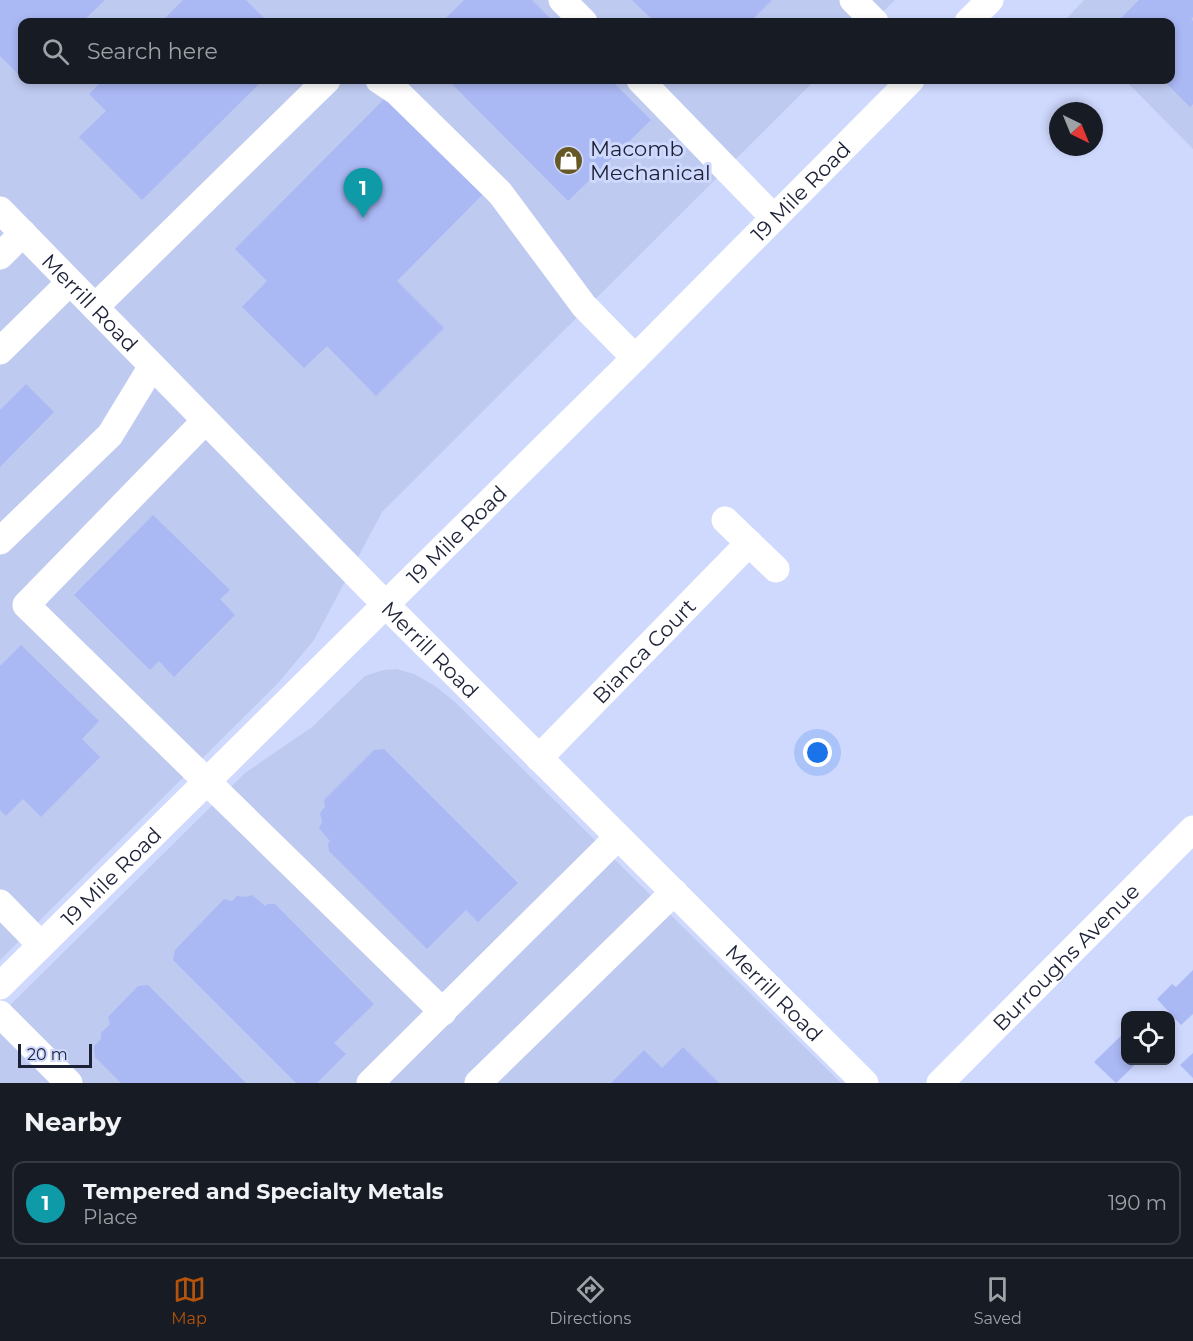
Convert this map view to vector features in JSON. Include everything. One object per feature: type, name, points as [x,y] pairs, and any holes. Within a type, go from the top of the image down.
[{"type":"street","points":[[562,0],[580,18]]},
{"type":"street","points":[[853,0],[871,18]]},
{"type":"street","points":[[972,18],[990,0]]},
{"type":"street","points":[[95,307],[323,84]]},
{"type":"street","points":[[385,84],[398,92],[500,193],[584,306],[635,358]]},
{"type":"street","points":[[643,84],[774,218]]},
{"type":"street","name":"19 Mile Road","points":[[0,986],[635,358],[907,84]]},
{"type":"street","name":"Merrill Road","points":[[0,210],[386,605],[865,1083]]},
{"type":"street","points":[[0,256],[23,233]]},
{"type":"street","points":[[0,351],[70,282]]},
{"type":"street","points":[[0,541],[110,435],[152,366]]},
{"type":"street","points":[[204,421],[26,605],[443,1012]]},
{"type":"street","points":[[725,520],[776,569]]},
{"type":"street","name":"Bianca Court","points":[[539,758],[749,543]]},
{"type":"street","name":"Burroughs Avenue","points":[[940,1083],[1193,829]]},
{"type":"street","points":[[370,1083],[618,837]]},
{"type":"street","points":[[478,1083],[674,892]]},
{"type":"street","points":[[0,903],[41,945]]},
{"type":"street","points":[[0,1014],[69,1083]]},
{"type":"shaded area","points":[[0,0],[895,0],[876,18],[18,18],[18,84],[811,84],[382,512],[314,640],[279,682],[0,960]]},
{"type":"shaded area","points":[[1084,0],[1193,0],[1193,149],[1129,84],[1175,84],[1175,18],[1067,18]]},
{"type":"shaded area","points":[[397,669],[414,674],[435,686],[455,702],[841,1083],[0,1083],[0,1015],[245,773],[312,727],[365,676],[383,670]]},
{"type":"building","points":[[0,0],[105,0],[86,18],[18,18],[18,74],[0,56]]},
{"type":"building","points":[[183,0],[246,0],[264,18],[165,18]]},
{"type":"building","points":[[464,0],[532,0],[550,18],[446,18]]},
{"type":"building","points":[[632,0],[772,0],[754,18],[651,18]]},
{"type":"building","points":[[1139,0],[1193,0],[1191,19],[1193,21],[1193,104],[1190,107],[1167,84],[1175,84],[1175,18],[1121,18]]},
{"type":"building","points":[[99,84],[259,84],[142,200],[79,137],[106,111],[89,94]]},
{"type":"building","name":"Macomb Mechanical","points":[[452,84],[615,84],[651,120],[568,201]]},
{"type":"building","points":[[393,90],[490,187],[397,281],[444,328],[376,396],[327,346],[304,368],[242,307],[267,281],[235,249]]},
{"type":"building","points":[[26,384],[54,412],[0,467],[0,410]]},
{"type":"building","points":[[153,515],[230,590],[220,599],[235,615],[174,677],[159,661],[150,670],[74,595]]},
{"type":"building","points":[[21,645],[99,721],[82,739],[100,757],[41,817],[23,799],[6,816],[0,810],[0,666]]},
{"type":"building","points":[[384,749],[518,883],[478,922],[466,910],[427,949],[329,851],[330,841],[319,828],[322,822],[320,813],[325,807],[324,800],[374,750]]},
{"type":"building","points":[[252,895],[265,906],[275,904],[374,1004],[334,1043],[346,1054],[317,1083],[296,1083],[173,960],[175,950],[224,899],[232,901],[237,896]]},
{"type":"building","points":[[1193,970],[1193,1014],[1181,1025],[1175,1018],[1175,1011],[1168,1011],[1157,999],[1172,984],[1176,987]]},
{"type":"building","points":[[148,985],[246,1083],[121,1083],[95,1057],[94,1046],[101,1039],[101,1033],[110,1024],[108,1017],[138,986]]},
{"type":"building","points":[[1121,1036],[1121,1065],[1135,1065],[1116,1083],[1094,1062]]},
{"type":"building","points":[[683,1047],[719,1083],[611,1083],[644,1050],[662,1068]]},
{"type":"building","points":[[1193,1053],[1193,1078],[1180,1065]]},
{"type":"place","name":"Macomb Mechanical","points":[[569,160]]},
{"type":"place","name":"Tempered and Specialty Metals","points":[[363,218]]}]
